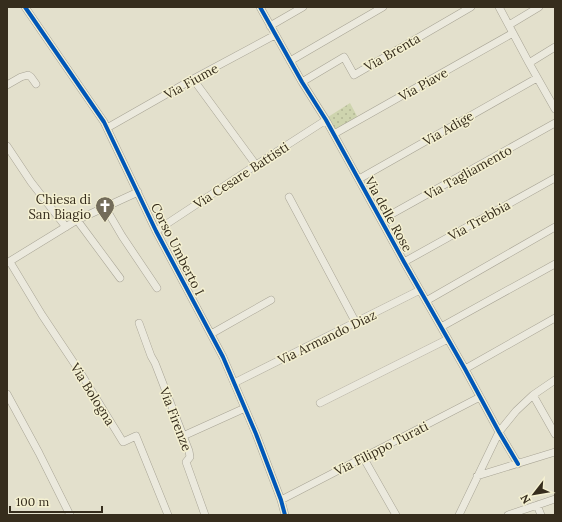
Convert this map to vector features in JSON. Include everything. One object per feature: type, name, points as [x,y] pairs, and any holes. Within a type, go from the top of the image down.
[{"type":"street","name":"Via delle Rose","points":[[260,7],[302,82],[334,134],[518,464]]},
{"type":"street","points":[[270,26],[303,7]]},
{"type":"street","points":[[290,60],[383,7]]},
{"type":"street","name":"Via Brenta","points":[[302,82],[344,56],[354,75],[471,7]]},
{"type":"street","points":[[499,7],[528,63],[537,78],[552,97],[555,109]]},
{"type":"street","points":[[509,25],[539,7]]},
{"type":"street","name":"Corso Umberto I","points":[[27,8],[107,128],[156,231],[223,358],[256,434],[285,515]]},
{"type":"street","name":"Via Piave","points":[[334,134],[513,33]]},
{"type":"street","name":"Via Fiume","points":[[107,128],[193,79],[275,35]]},
{"type":"street","points":[[528,63],[555,47]]},
{"type":"street","points":[[7,85],[21,77],[28,75],[36,84]]},
{"type":"street","name":"Via Adige","points":[[359,179],[537,78]]},
{"type":"street","points":[[193,79],[256,165]]},
{"type":"street","name":"Via Cesare Battisti","points":[[156,231],[326,120]]},
{"type":"street","name":"Via Tagliamento","points":[[381,220],[555,123]]},
{"type":"street","points":[[7,146],[31,182],[66,226]]},
{"type":"street","name":"Via Trebbia","points":[[404,262],[555,178]]},
{"type":"street","points":[[8,262],[77,220],[138,192]]},
{"type":"street","points":[[289,197],[356,323]]},
{"type":"street","points":[[105,207],[122,236],[157,288]]},
{"type":"street","points":[[77,220],[120,278]]},
{"type":"street","points":[[426,301],[555,227]]},
{"type":"street","name":"Via Bologna","points":[[8,262],[80,372],[123,442],[136,436],[168,515]]},
{"type":"street","points":[[441,327],[555,264]]},
{"type":"street","name":"Via Armando Diaz","points":[[234,383],[420,290]]},
{"type":"street","points":[[211,334],[271,300]]},
{"type":"street","points":[[465,369],[555,318]]},
{"type":"street","name":"Via Firenze","points":[[139,323],[189,451],[190,457],[186,462],[205,515]]},
{"type":"street","points":[[320,403],[448,339]]},
{"type":"street","points":[[459,515],[499,432],[516,411],[555,380]]},
{"type":"street","points":[[7,394],[70,515]]},
{"type":"street","points":[[533,396],[555,434]]},
{"type":"street","name":"Via Filippo Turati","points":[[280,500],[480,397]]},
{"type":"street","points":[[183,436],[245,408]]},
{"type":"street","points":[[477,476],[555,452]]},
{"type":"street","points":[[363,457],[396,515]]},
{"type":"street","points":[[508,515],[555,499]]},
{"type":"street","points":[[537,505],[541,515]]},
{"type":"green space","points":[[350,103],[358,118],[335,130],[328,117]]},
{"type":"cycle path","points":[[25,7],[104,122],[156,231],[223,357],[256,434],[281,500],[285,515]]},
{"type":"cycle path","points":[[260,7],[302,82],[326,120],[518,464]]},
{"type":"place","name":"Chiesa di San Biagio","points":[[105,223]]}]
